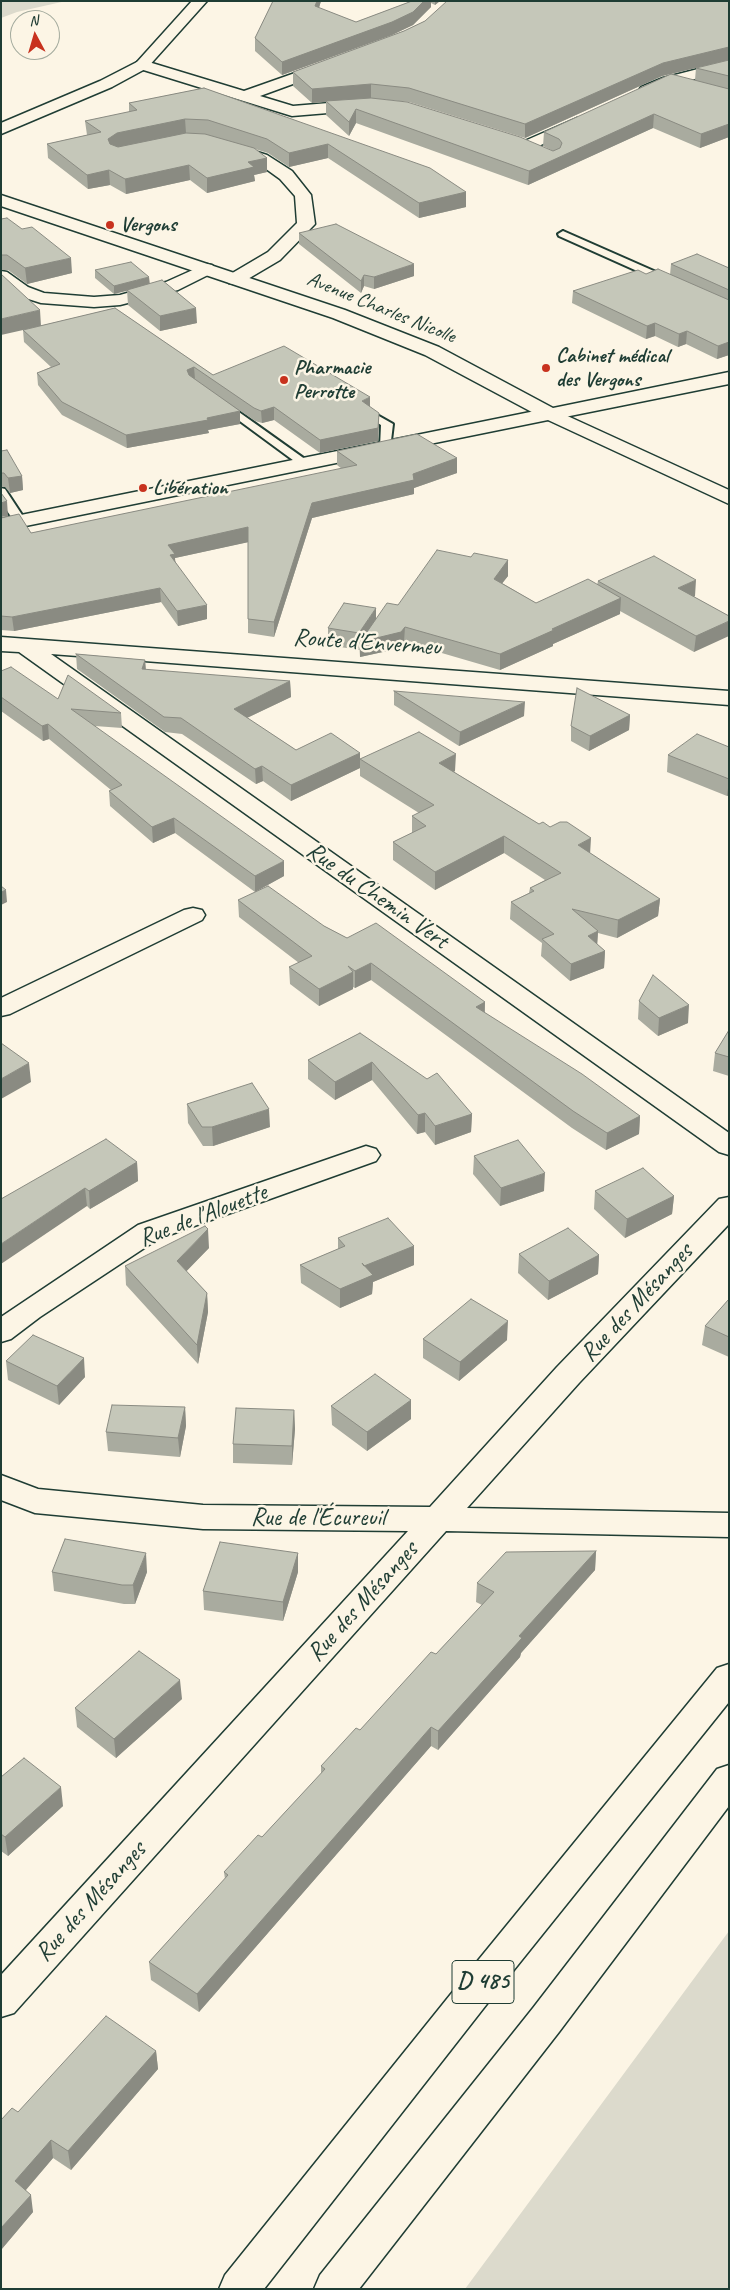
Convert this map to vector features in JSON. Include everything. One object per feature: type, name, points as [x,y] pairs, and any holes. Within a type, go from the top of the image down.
[{"type":"main road","points":[[1,128],[106,84],[142,65],[200,1]]},
{"type":"main road","points":[[246,96],[345,60]]},
{"type":"main road","points":[[142,65],[292,111],[380,106]]},
{"type":"main road","points":[[632,97],[668,80],[729,66]]},
{"type":"main road","points":[[668,80],[703,90]]},
{"type":"main road","points":[[526,146],[588,117]]},
{"type":"main road","points":[[508,140],[543,154]]},
{"type":"main road","points":[[217,144],[261,158],[286,175],[304,195],[306,224],[274,256],[235,279]]},
{"type":"main road","name":"Avenue Charles Nicolle","points":[[1,200],[339,314],[432,351],[550,414],[729,498]]},
{"type":"main road","points":[[1,276],[22,291],[41,298],[94,302],[120,300],[172,286],[206,269]]},
{"type":"main road","points":[[11,523],[729,378]]},
{"type":"main road","name":"Route d'Envermeu","points":[[13,645],[729,698]]},
{"type":"main road","name":"Rue du Chemin Vert","points":[[13,645],[729,1146]]},
{"type":"main road","points":[[1,1008],[193,915]]},
{"type":"main road","name":"Rue de l'Alouette","points":[[1,1332],[30,1310],[148,1232],[366,1155]]},
{"type":"main road","name":"Rue des Mésanges","points":[[1,2001],[568,1375],[729,1206]]},
{"type":"main road","name":"Rue de l'Écureuil","points":[[1,1487],[35,1501],[203,1517],[439,1518],[729,1525]]},
{"type":"main road","name":"D 485","points":[[239,2289],[490,1972],[729,1677]]},
{"type":"main road","name":"D 485","points":[[334,2289],[546,2020],[729,1779]]},
{"type":"lane","points":[[563,234],[676,286]]},
{"type":"lane","points":[[211,396],[305,464]]},
{"type":"lane","points":[[370,414],[387,424],[386,447]]},
{"type":"lane","points":[[1,492],[11,523]]},
{"type":"shaded area","points":[[1,1],[66,1],[26,10],[10,10],[10,15],[1,18]]},
{"type":"shaded area","points":[[729,1931],[729,2289],[465,2289]]},
{"type":"building","points":[[273,1],[317,1],[315,6],[356,22],[412,1],[424,1],[413,12],[392,22],[282,62],[255,38]]},
{"type":"building","points":[[447,1],[729,1],[729,47],[663,63],[525,124],[409,88],[371,84],[312,89],[293,72],[404,31],[425,21]]},
{"type":"building","points":[[729,60],[729,76],[696,68]]},
{"type":"building","points":[[671,74],[729,89],[729,124],[701,134],[654,114],[529,171],[356,109],[349,122],[326,101],[371,98],[407,102],[520,137],[553,151],[560,148],[562,143],[559,139],[544,132]]},
{"type":"building","points":[[204,88],[430,168],[466,192],[419,203],[328,144],[289,153],[267,139],[208,120],[185,119],[117,133],[108,139],[110,144],[118,147],[186,133],[205,134],[254,148],[267,158],[248,162],[254,167],[207,178],[189,165],[125,179],[109,170],[87,175],[47,144],[101,132],[85,121],[137,110],[129,103]]},
{"type":"building","points":[[7,218],[22,229],[32,227],[71,258],[25,268],[7,255],[1,255],[1,219]]},
{"type":"building","points":[[336,224],[414,264],[374,277],[364,275],[361,281],[299,233]]},
{"type":"building","points":[[697,254],[729,268],[729,290],[671,264]]},
{"type":"building","points":[[131,262],[149,277],[114,286],[95,270]]},
{"type":"building","points":[[658,269],[729,300],[729,342],[718,346],[687,331],[679,334],[655,323],[647,326],[573,291],[638,270],[646,274]]},
{"type":"building","points":[[1,274],[40,310],[1,319]]},
{"type":"building","points":[[162,280],[196,308],[160,316],[127,290]]},
{"type":"building","points":[[115,308],[213,375],[284,346],[370,397],[362,401],[379,413],[378,428],[320,440],[274,407],[261,411],[254,408],[194,367],[187,370],[189,375],[240,411],[207,418],[208,420],[126,435],[62,402],[37,373],[60,364],[23,330]]},
{"type":"building","points":[[417,434],[457,458],[413,474],[414,480],[312,503],[274,622],[248,619],[248,527],[168,545],[175,554],[170,555],[207,605],[177,611],[160,588],[12,617],[1,616],[1,518],[19,514],[31,533],[357,465],[337,451]]},
{"type":"building","points":[[7,450],[22,476],[8,478],[4,473],[1,473],[1,451]]},
{"type":"building","points":[[1,493],[7,501],[1,503]]},
{"type":"building","points":[[437,550],[471,557],[474,553],[508,560],[494,579],[536,603],[588,579],[621,598],[500,654],[405,627],[401,632],[360,642],[387,603],[398,605]]},
{"type":"building","points":[[654,556],[696,580],[678,588],[729,616],[729,621],[696,636],[598,581]]},
{"type":"building","points":[[344,603],[376,608],[359,633],[328,628]]},
{"type":"building","points":[[76,654],[145,660],[142,669],[290,681],[234,709],[296,750],[331,733],[360,753],[291,785],[262,766],[255,769],[181,718],[164,717]]},
{"type":"building","points":[[11,667],[58,699],[68,675],[121,713],[71,709],[284,861],[255,876],[174,818],[152,827],[109,791],[122,785],[48,724],[42,726],[1,697],[1,671]]},
{"type":"building","points":[[577,688],[630,715],[590,736],[571,726]]},
{"type":"building","points":[[394,691],[525,702],[460,732]]},
{"type":"building","points":[[419,732],[456,754],[439,763],[539,824],[543,822],[550,827],[560,822],[567,822],[591,838],[578,845],[660,899],[618,920],[572,909],[598,931],[588,936],[605,951],[571,964],[542,939],[554,934],[511,902],[534,891],[530,888],[561,873],[504,836],[435,872],[393,842],[426,826],[412,816],[434,805],[360,759]]},
{"type":"building","points":[[697,734],[729,747],[729,779],[668,755]]},
{"type":"building","points":[[268,886],[324,926],[347,938],[376,923],[485,1002],[476,1007],[582,1074],[640,1116],[607,1133],[573,1111],[371,963],[355,971],[348,966],[353,972],[319,989],[289,967],[312,956],[238,900]]},
{"type":"building","points":[[653,975],[689,1005],[659,1018],[639,1001]]},
{"type":"building","points":[[729,1030],[729,1057],[715,1053]]},
{"type":"building","points":[[360,1033],[427,1079],[437,1073],[472,1114],[435,1126],[425,1113],[418,1115],[372,1062],[335,1082],[308,1060]]},
{"type":"building","points":[[1,1043],[29,1063],[1,1079]]},
{"type":"building","points":[[252,1083],[269,1109],[212,1127],[202,1127],[187,1104]]},
{"type":"building","points":[[106,1139],[137,1162],[89,1191],[85,1188],[1,1244],[1,1199]]},
{"type":"building","points":[[518,1140],[545,1173],[501,1188],[474,1156]]},
{"type":"building","points":[[643,1168],[674,1196],[627,1219],[595,1191]]},
{"type":"building","points":[[388,1218],[414,1246],[365,1266],[373,1275],[340,1289],[300,1265],[345,1246],[338,1238]]},
{"type":"building","points":[[205,1226],[208,1229],[177,1261],[207,1293],[197,1345],[125,1266]]},
{"type":"building","points":[[568,1228],[599,1255],[549,1281],[519,1254]]},
{"type":"building","points":[[471,1299],[508,1321],[460,1362],[423,1339]]},
{"type":"building","points":[[729,1299],[729,1337],[705,1326]]},
{"type":"building","points":[[33,1335],[84,1358],[57,1386],[6,1361]]},
{"type":"building","points":[[375,1374],[411,1400],[367,1432],[331,1406]]},
{"type":"building","points":[[112,1405],[185,1407],[178,1438],[106,1432]]},
{"type":"building","points":[[236,1408],[294,1410],[292,1446],[233,1444]]},
{"type":"building","points":[[65,1539],[146,1553],[133,1585],[122,1585],[52,1572]]},
{"type":"building","points":[[220,1542],[298,1553],[283,1602],[203,1591]]},
{"type":"building","points":[[596,1551],[519,1636],[522,1638],[438,1731],[431,1727],[197,1994],[149,1962],[228,1875],[224,1872],[258,1835],[262,1837],[325,1769],[321,1766],[356,1728],[360,1730],[431,1652],[436,1654],[494,1592],[477,1583],[506,1552]]},
{"type":"building","points":[[139,1651],[180,1680],[114,1739],[75,1708]]},
{"type":"building","points":[[24,1758],[61,1787],[5,1837],[1,1834],[1,1777]]},
{"type":"building","points":[[106,2016],[156,2051],[68,2151],[51,2140],[15,2181],[31,2195],[1,2228],[1,2120],[12,2108],[18,2112]]},
{"type":"place","name":"Vergons","points":[[110,225]]},
{"type":"place","name":"Cabinet médical des Vergons","points":[[546,368]]},
{"type":"place","name":"Pharmacie Perrotte","points":[[284,380]]},
{"type":"place","name":"Libération","points":[[143,488]]}]
